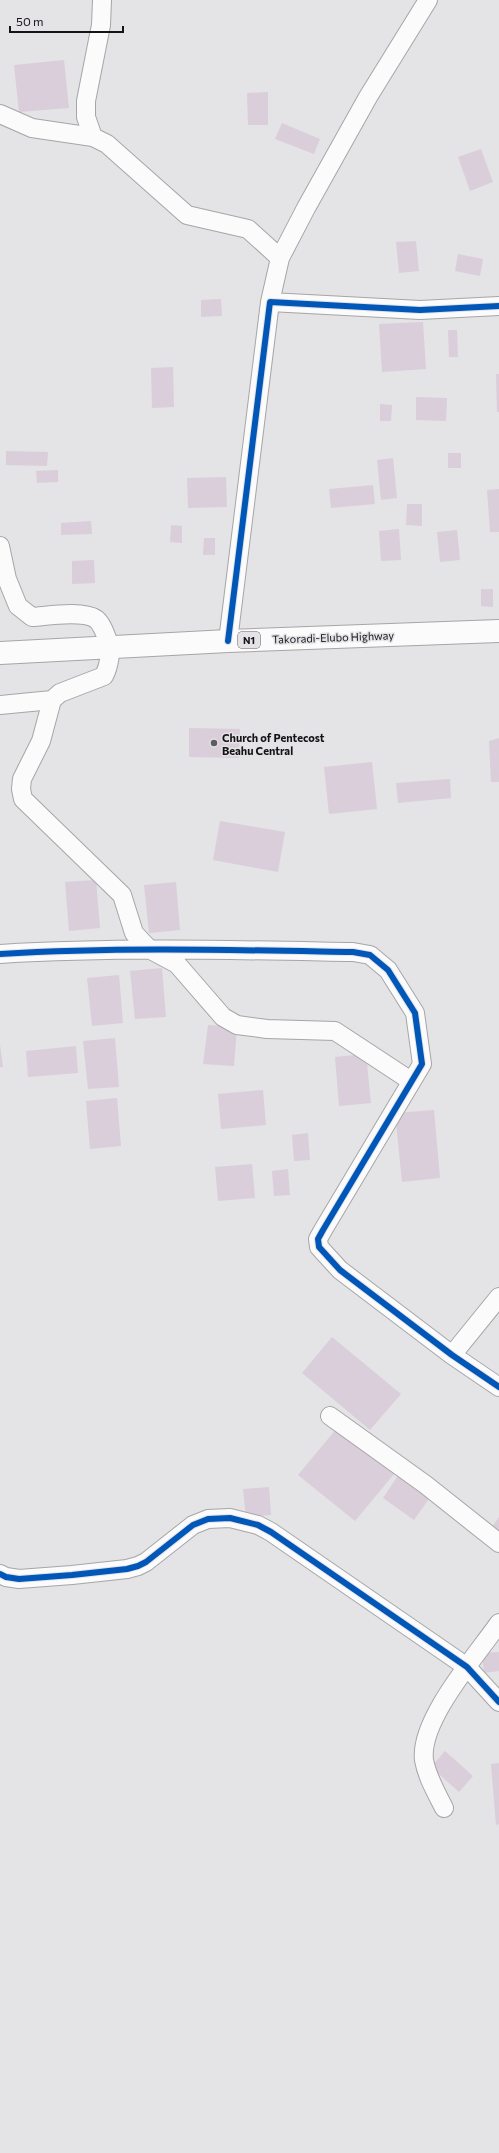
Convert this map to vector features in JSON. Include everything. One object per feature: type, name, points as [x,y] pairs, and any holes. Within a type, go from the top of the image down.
[{"type":"highway","name":"Takoradi-Elubo Highway","points":[[0,654],[228,641],[499,631]]},
{"type":"street","points":[[93,137],[86,117],[86,101],[101,25],[102,0]]},
{"type":"street","points":[[228,641],[270,302],[280,258],[368,96],[428,0]]},
{"type":"street","points":[[0,114],[32,128],[93,137],[107,144],[187,215],[248,229],[280,258]]},
{"type":"street","points":[[270,302],[420,310],[499,306]]},
{"type":"street","points":[[0,546],[7,579],[18,606],[32,617],[80,614],[95,619],[103,628],[110,647],[107,670],[104,676],[60,692],[52,700],[41,741],[22,779],[21,789],[23,798],[122,895],[134,933],[149,949],[177,964],[223,1017],[237,1025],[267,1029],[335,1031],[411,1081]]},
{"type":"street","points":[[0,705],[52,700]]},
{"type":"street","points":[[0,954],[69,950],[149,949],[353,952],[370,955],[388,970],[415,1014],[422,1064],[323,1230],[318,1239],[319,1247],[340,1270],[452,1355],[499,1387]]},
{"type":"street","points":[[452,1355],[499,1297]]},
{"type":"street","points":[[330,1416],[426,1485],[499,1542]]},
{"type":"street","points":[[0,1574],[19,1579],[127,1569],[146,1562],[193,1526],[208,1519],[230,1518],[258,1525],[271,1532],[467,1667],[499,1702]]},
{"type":"street","points":[[444,1808],[426,1771],[424,1747],[434,1716],[499,1623]]},
{"type":"building","points":[[64,60],[69,108],[19,112],[14,65]]},
{"type":"building","points":[[268,92],[268,125],[248,125],[247,93]]},
{"type":"building","points":[[282,123],[320,139],[314,154],[275,139]]},
{"type":"building","points":[[481,149],[493,182],[470,191],[458,157]]},
{"type":"building","points":[[416,241],[419,271],[399,273],[396,242]]},
{"type":"building","points":[[458,254],[483,259],[480,276],[455,271]]},
{"type":"building","points":[[221,299],[222,316],[201,317],[201,300]]},
{"type":"building","points":[[423,322],[426,369],[382,372],[379,324]]},
{"type":"building","points":[[448,330],[457,330],[458,357],[449,357]]},
{"type":"building","points":[[173,367],[174,407],[152,408],[151,368]]},
{"type":"building","points":[[496,374],[499,374],[499,412],[497,412]]},
{"type":"building","points":[[416,397],[447,398],[446,421],[416,420]]},
{"type":"building","points":[[380,404],[392,405],[391,421],[380,421]]},
{"type":"building","points":[[6,451],[48,452],[47,466],[6,465]]},
{"type":"building","points":[[448,453],[461,453],[461,468],[448,468]]},
{"type":"building","points":[[393,458],[397,498],[381,500],[377,460]]},
{"type":"building","points":[[58,470],[58,482],[37,483],[36,471]]},
{"type":"building","points":[[226,477],[227,507],[188,508],[187,478]]},
{"type":"building","points":[[373,485],[375,504],[331,508],[329,489]]},
{"type":"building","points":[[499,489],[499,532],[490,532],[487,490]]},
{"type":"building","points":[[407,504],[422,504],[422,526],[406,525]]},
{"type":"building","points":[[91,521],[92,534],[61,535],[61,523]]},
{"type":"building","points":[[171,525],[182,526],[182,543],[170,542]]},
{"type":"building","points":[[399,529],[401,560],[381,561],[379,531]]},
{"type":"building","points":[[457,530],[460,560],[440,562],[437,532]]},
{"type":"building","points":[[204,538],[215,538],[215,555],[203,555]]},
{"type":"building","points":[[94,560],[95,583],[72,584],[72,561]]},
{"type":"building","points":[[481,589],[493,589],[493,607],[481,606]]},
{"type":"building","name":"Church of Pentecost Beahu Central","points":[[189,728],[240,729],[239,758],[189,757]]},
{"type":"building","points":[[499,738],[499,782],[491,782],[489,741]]},
{"type":"building","points":[[372,762],[377,809],[329,814],[324,767]]},
{"type":"building","points":[[450,779],[451,798],[398,803],[396,783]]},
{"type":"building","points":[[220,821],[285,832],[278,872],[213,860]]},
{"type":"building","points":[[96,880],[100,928],[69,931],[65,882]]},
{"type":"building","points":[[176,882],[180,930],[149,933],[144,885]]},
{"type":"building","points":[[162,968],[166,1017],[135,1019],[130,971]]},
{"type":"building","points":[[119,975],[123,1023],[92,1026],[87,978]]},
{"type":"building","points":[[208,1025],[237,1027],[234,1066],[203,1064]]},
{"type":"building","points":[[115,1038],[119,1087],[88,1089],[83,1041]]},
{"type":"building","points":[[0,1045],[3,1067],[0,1067]]},
{"type":"building","points":[[76,1046],[78,1073],[28,1077],[26,1051]]},
{"type":"building","points":[[366,1054],[371,1103],[339,1106],[335,1057]]},
{"type":"building","points":[[263,1090],[266,1125],[221,1129],[218,1094]]},
{"type":"building","points":[[117,1098],[121,1146],[90,1149],[86,1101]]},
{"type":"building","points":[[434,1110],[440,1178],[402,1182],[395,1113]]},
{"type":"building","points":[[308,1133],[310,1160],[294,1161],[292,1135]]},
{"type":"building","points":[[252,1164],[255,1198],[218,1201],[215,1167]]},
{"type":"building","points":[[288,1169],[290,1195],[274,1196],[272,1171]]},
{"type":"building","points":[[332,1337],[401,1394],[370,1430],[302,1373]]},
{"type":"building","points":[[337,1428],[394,1474],[355,1521],[298,1475]]},
{"type":"building","points":[[399,1474],[431,1496],[414,1520],[383,1498]]},
{"type":"building","points":[[269,1487],[271,1515],[246,1517],[243,1489]]},
{"type":"building","points":[[499,1517],[499,1532],[492,1527]]},
{"type":"building","points":[[499,1652],[499,1671],[484,1673],[482,1653]]},
{"type":"building","points":[[445,1751],[473,1776],[459,1792],[431,1767]]},
{"type":"building","points":[[499,1763],[499,1824],[496,1825],[491,1764]]},
{"type":"cycle path","points":[[228,641],[270,302],[420,310],[499,306]]},
{"type":"cycle path","points":[[0,954],[88,950],[353,952],[370,955],[388,970],[415,1013],[422,1064],[323,1230],[318,1239],[319,1247],[340,1270],[452,1355],[499,1387]]},
{"type":"cycle path","points":[[0,1574],[6,1577],[19,1579],[127,1569],[146,1562],[193,1525],[208,1519],[230,1518],[258,1525],[271,1532],[467,1667],[499,1702]]},
{"type":"place","name":"Church of Pentecost Beahu Central","points":[[214,743]]}]
